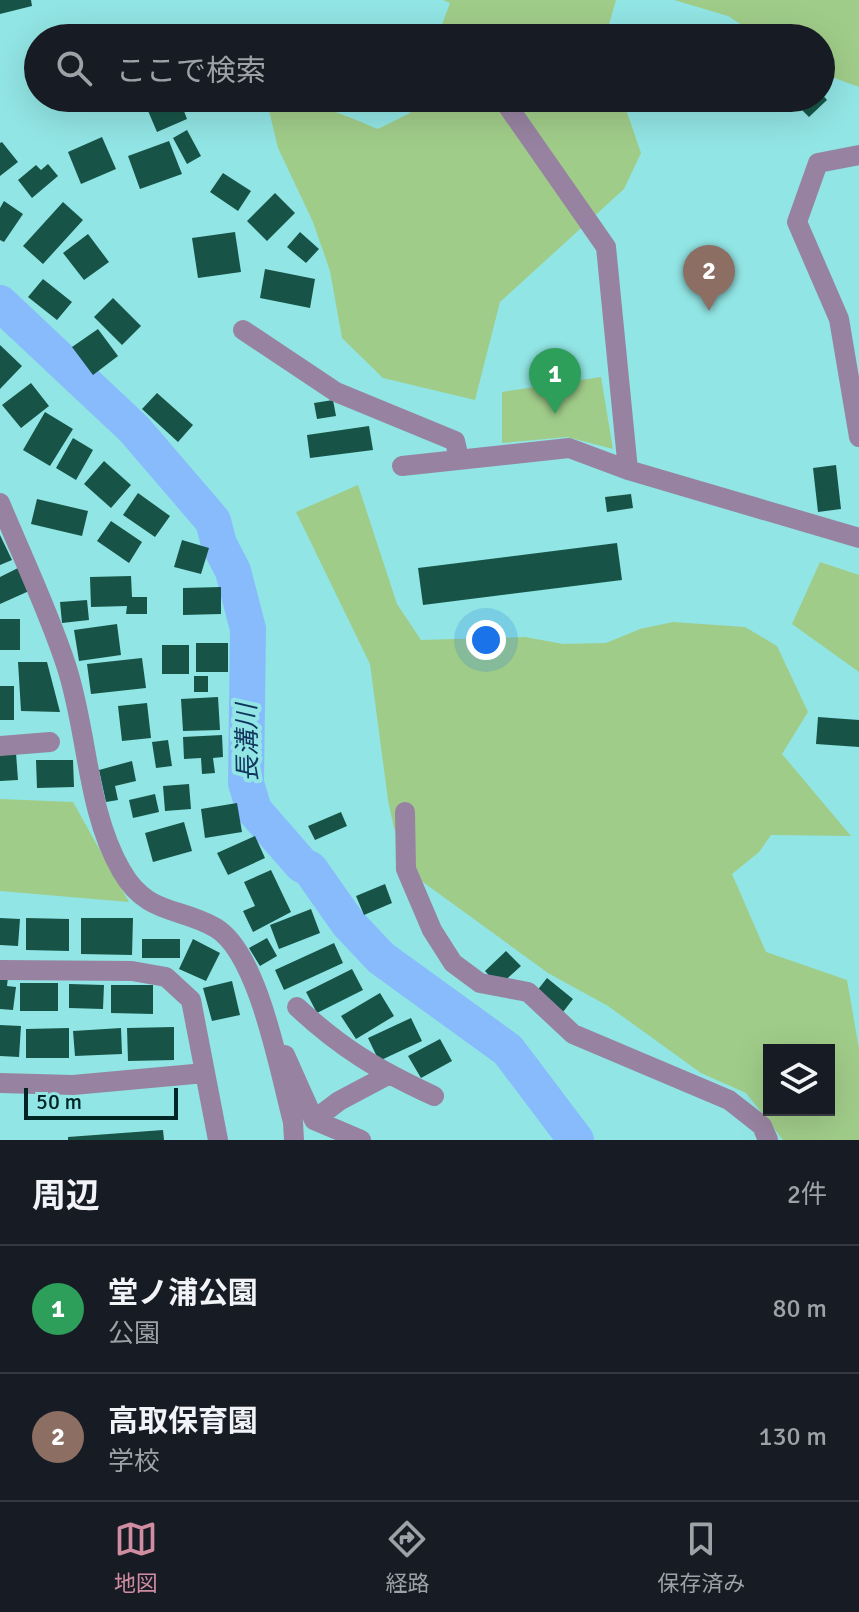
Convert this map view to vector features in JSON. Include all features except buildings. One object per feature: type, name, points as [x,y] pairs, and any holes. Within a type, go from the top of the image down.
[{"type":"street","points":[[512,112],[606,247],[628,470]]},
{"type":"street","points":[[859,155],[818,163],[797,222],[839,319],[859,437]]},
{"type":"street","points":[[243,330],[336,392],[455,441],[459,459]]},
{"type":"street","points":[[402,466],[569,448],[628,470],[859,538]]},
{"type":"street","points":[[0,503],[67,666],[102,825],[121,870],[143,898],[217,929],[241,957],[314,1120],[361,1140]]},
{"type":"street","points":[[0,746],[50,742]]},
{"type":"street","points":[[405,812],[406,869],[432,930],[453,963],[480,983],[528,992],[548,1007],[573,1034],[729,1100],[762,1126],[768,1140]]},
{"type":"street","points":[[0,970],[132,971],[166,977],[191,1000],[218,1140]]},
{"type":"street","points":[[262,1004],[293,1122],[294,1140]]},
{"type":"street","points":[[297,1007],[337,1045],[388,1075],[434,1096]]},
{"type":"street","points":[[0,1083],[73,1085],[205,1073]]},
{"type":"street","points":[[314,1120],[339,1101],[388,1075]]},
{"type":"green space","points":[[443,0],[616,0],[609,24],[442,24],[450,3]]},
{"type":"green space","points":[[674,0],[859,0],[859,87],[835,78],[835,24],[740,24],[728,16]]},
{"type":"green space","points":[[269,112],[334,112],[378,129],[410,112],[627,112],[641,153],[624,189],[500,302],[475,400],[383,378],[342,338],[330,271],[313,222],[278,148]]},
{"type":"green space","points":[[601,377],[613,449],[567,437],[502,443],[502,392]]},
{"type":"green space","points":[[358,485],[397,604],[421,640],[525,637],[563,644],[606,643],[640,629],[673,622],[745,627],[777,646],[808,712],[782,754],[851,836],[771,835],[759,852],[732,874],[766,952],[847,980],[859,1049],[859,1140],[783,1140],[764,1116],[835,1116],[835,1044],[763,1044],[763,1115],[746,1093],[701,1073],[608,1006],[548,973],[416,877],[394,828],[370,664],[296,512]]},
{"type":"green space","points":[[820,562],[859,575],[859,672],[792,624]]},
{"type":"green space","points":[[0,799],[73,802],[129,902],[0,891]]},
{"type":"waterway","name":"長溝川","points":[[0,303],[134,429],[213,521],[219,544],[233,571],[248,629],[246,783],[254,810],[302,865],[310,869],[348,923],[381,958],[508,1050],[576,1140]]},
{"type":"place","name":"高取保育園","points":[[709,311]]},
{"type":"place","name":"堂ノ浦公園","points":[[555,414]]}]
